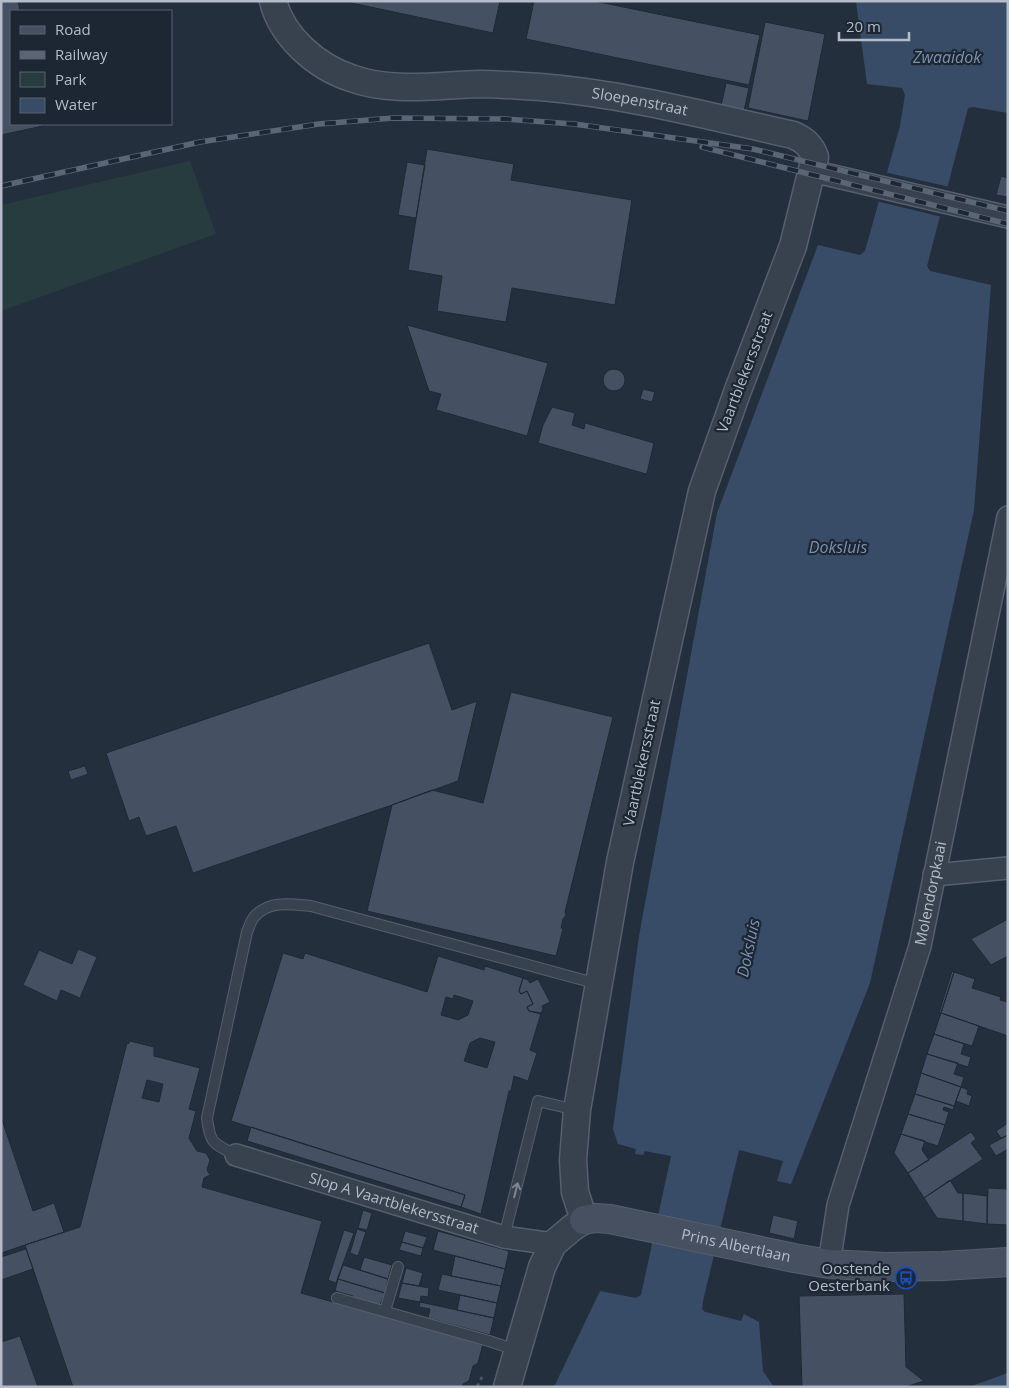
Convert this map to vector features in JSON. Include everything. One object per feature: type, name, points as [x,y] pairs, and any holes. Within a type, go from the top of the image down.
[{"type":"main road","name":"Prins Albertlaan","points":[[584,1220],[595,1218],[610,1219],[829,1264],[885,1267],[1008,1262]]},
{"type":"street","name":"Sloepenstraat","points":[[273,1],[275,9],[289,35],[306,52],[332,71],[351,79],[397,87],[481,84],[541,88],[635,100],[801,138],[808,144],[815,157],[812,171]]},
{"type":"street","points":[[812,171],[1008,217]]},
{"type":"street","name":"Vaartblekersstraat","points":[[584,1220],[575,1192],[573,1160],[577,1110],[622,852],[702,491],[793,246],[812,171]]},
{"type":"street","name":"Molendorpkaai","points":[[829,1264],[838,1205],[920,946],[1008,517]]},
{"type":"street","points":[[934,875],[1008,868]]},
{"type":"street","name":"Slop A Vaartblekersstraat","points":[[236,1155],[504,1237],[554,1244]]},
{"type":"street","points":[[507,1387],[542,1267],[554,1244],[584,1220]]},
{"type":"lane","points":[[236,1155],[217,1146],[209,1136],[207,1118],[247,932],[254,918],[264,910],[279,903],[310,906],[599,984]]},
{"type":"lane","points":[[504,1237],[538,1101],[577,1110]]},
{"type":"lane","points":[[385,1311],[398,1267]]},
{"type":"lane","points":[[337,1298],[518,1351]]},
{"type":"green space","points":[[190,161],[216,234],[1,311],[1,205]]},
{"type":"water","name":"Doksluis","points":[[856,1],[1008,1],[1008,113],[973,107],[968,108],[927,266],[930,271],[991,285],[974,510],[870,983],[791,1184],[777,1181],[783,1161],[739,1150],[703,1301],[702,1309],[705,1312],[741,1321],[744,1314],[759,1322],[763,1371],[774,1387],[554,1387],[600,1291],[636,1298],[641,1295],[671,1156],[645,1151],[643,1155],[635,1154],[636,1149],[618,1144],[613,1129],[639,936],[717,513],[818,245],[860,255],[865,251],[900,126],[905,95],[902,88],[867,84]]},
{"type":"water","points":[[1008,1373],[1008,1387],[969,1387]]},
{"type":"pier","points":[[884,172],[950,187],[942,217],[876,201]]},
{"type":"building","points":[[1,1],[18,1],[20,10],[10,10],[10,125],[43,126],[1,135]]},
{"type":"building","points":[[342,1],[500,1],[493,33]]},
{"type":"building","points":[[534,1],[594,1],[760,35],[749,85],[526,39]]},
{"type":"building","points":[[765,22],[825,34],[808,121],[748,108]]},
{"type":"building","points":[[726,83],[749,88],[744,111],[721,106]]},
{"type":"building","points":[[427,149],[514,164],[511,180],[632,200],[615,305],[512,288],[506,322],[437,311],[442,276],[408,270]]},
{"type":"building","points":[[407,162],[425,165],[416,218],[398,215]]},
{"type":"building","points":[[1001,176],[1008,178],[1008,197],[996,195]]},
{"type":"building","points":[[407,325],[548,363],[527,436],[436,410],[441,394],[429,391]]},
{"type":"building","points":[[614,369],[622,372],[625,380],[622,388],[614,391],[606,388],[603,380],[606,372]]},
{"type":"building","points":[[643,389],[655,392],[652,402],[640,399]]},
{"type":"building","points":[[552,407],[575,413],[572,425],[584,429],[585,423],[654,443],[647,473],[538,443],[543,425]]},
{"type":"building","points":[[429,643],[452,710],[477,701],[458,781],[193,873],[176,826],[146,836],[139,817],[129,821],[106,753]]},
{"type":"building","points":[[511,692],[613,717],[565,912],[566,915],[563,919],[561,928],[563,929],[556,956],[367,911],[392,805],[432,790],[483,803]]},
{"type":"building","points":[[85,766],[88,774],[71,780],[68,771]]},
{"type":"building","points":[[1008,919],[1008,956],[991,965],[971,939]]},
{"type":"building","points":[[78,949],[97,957],[80,998],[61,990],[57,1001],[23,985],[39,950],[72,964]]},
{"type":"building","points":[[283,953],[303,959],[305,953],[427,992],[438,956],[484,970],[485,966],[523,978],[519,991],[521,994],[527,991],[533,1004],[527,1007],[529,1011],[541,1013],[530,1050],[537,1053],[528,1081],[514,1076],[511,1091],[509,1091],[481,1214],[461,1207],[465,1195],[231,1121]],"holes":[[[454,995],[473,1001],[468,1015],[458,1020],[441,1015],[446,997],[453,999]],[[480,1038],[495,1042],[487,1068],[464,1061],[470,1043]]]},
{"type":"building","points":[[952,971],[954,972],[941,1013],[939,1013]]},
{"type":"building","points":[[954,972],[975,979],[972,988],[1001,997],[1000,1000],[1008,1002],[1008,1036],[941,1013]]},
{"type":"building","points":[[523,978],[530,983],[538,979],[550,1002],[542,1006],[541,1014],[529,1011],[527,1007],[533,1004],[527,991],[521,994],[519,991]]},
{"type":"building","points":[[941,1013],[979,1026],[972,1046],[934,1034]]},
{"type":"building","points":[[934,1034],[964,1044],[961,1054],[971,1057],[968,1067],[927,1054]]},
{"type":"building","points":[[130,1041],[154,1047],[154,1056],[200,1068],[189,1109],[196,1111],[189,1138],[197,1151],[206,1153],[210,1160],[207,1170],[210,1175],[204,1178],[202,1187],[322,1221],[301,1293],[483,1344],[478,1363],[473,1366],[469,1381],[463,1384],[462,1387],[73,1387],[25,1245],[80,1227]],"holes":[[[147,1080],[163,1084],[159,1102],[142,1098]]]},
{"type":"building","points":[[927,1054],[958,1063],[954,1074],[964,1077],[961,1087],[921,1073]]},
{"type":"building","points":[[921,1073],[961,1087],[954,1106],[915,1094]]},
{"type":"building","points":[[961,1087],[968,1090],[967,1094],[972,1096],[969,1106],[956,1101]]},
{"type":"building","points":[[915,1094],[954,1106],[953,1110],[944,1107],[943,1110],[949,1112],[945,1125],[908,1114]]},
{"type":"building","points":[[908,1114],[945,1125],[938,1146],[901,1134]]},
{"type":"building","points":[[1,1117],[33,1211],[54,1203],[64,1232],[1,1253]]},
{"type":"building","points":[[1008,1123],[1008,1135],[1001,1138],[996,1131]]},
{"type":"building","points":[[251,1127],[465,1195],[461,1207],[247,1141]]},
{"type":"building","points":[[971,1132],[976,1139],[971,1143],[983,1159],[924,1198],[908,1173]]},
{"type":"building","points":[[901,1134],[925,1141],[922,1150],[929,1160],[908,1173],[894,1153]]},
{"type":"building","points":[[1008,1135],[1008,1149],[996,1156],[989,1145]]},
{"type":"building","points":[[950,1180],[958,1193],[963,1193],[963,1221],[937,1218],[924,1198]]},
{"type":"building","points":[[988,1188],[1008,1189],[1008,1225],[987,1224]]},
{"type":"building","points":[[963,1193],[987,1196],[987,1224],[963,1221]]},
{"type":"building","points":[[363,1210],[372,1213],[367,1230],[358,1228]]},
{"type":"building","points":[[773,1215],[798,1221],[794,1239],[769,1233]]},
{"type":"building","points":[[357,1229],[366,1232],[358,1256],[350,1253]]},
{"type":"building","points":[[344,1230],[354,1233],[336,1283],[328,1280]]},
{"type":"building","points":[[405,1231],[427,1237],[423,1248],[402,1242]]},
{"type":"building","points":[[438,1231],[509,1251],[505,1269],[433,1250]]},
{"type":"building","points":[[402,1242],[423,1248],[421,1256],[399,1250]]},
{"type":"building","points":[[26,1249],[33,1269],[1,1280],[1,1257]]},
{"type":"building","points":[[455,1256],[505,1269],[501,1286],[451,1276]]},
{"type":"building","points":[[364,1257],[392,1265],[388,1279],[360,1270]]},
{"type":"building","points":[[343,1265],[388,1279],[385,1293],[338,1279]]},
{"type":"building","points":[[406,1268],[423,1273],[419,1286],[402,1283]]},
{"type":"building","points":[[442,1274],[501,1286],[497,1303],[438,1290]]},
{"type":"building","points":[[338,1279],[385,1293],[380,1305],[335,1291]]},
{"type":"building","points":[[402,1283],[429,1288],[428,1297],[421,1296],[420,1302],[398,1298]]},
{"type":"building","points":[[904,1294],[906,1367],[924,1381],[905,1387],[802,1387],[799,1296]]},
{"type":"building","points":[[460,1295],[497,1303],[494,1318],[457,1310]]},
{"type":"building","points":[[420,1302],[494,1318],[490,1335],[428,1318],[430,1309],[419,1307]]},
{"type":"building","points":[[20,1336],[38,1387],[1,1387],[1,1342]]},
{"type":"railway","points":[[1,186],[200,142],[319,124],[393,118],[505,119],[574,124],[753,149],[1008,211]]},
{"type":"railway","points":[[702,147],[1008,224]]},
{"type":"place","name":"Oostende Oesterbank","points":[[906,1278]]},
{"type":"water label","name":"Zwaaidok","points":[[947,57]]}]
